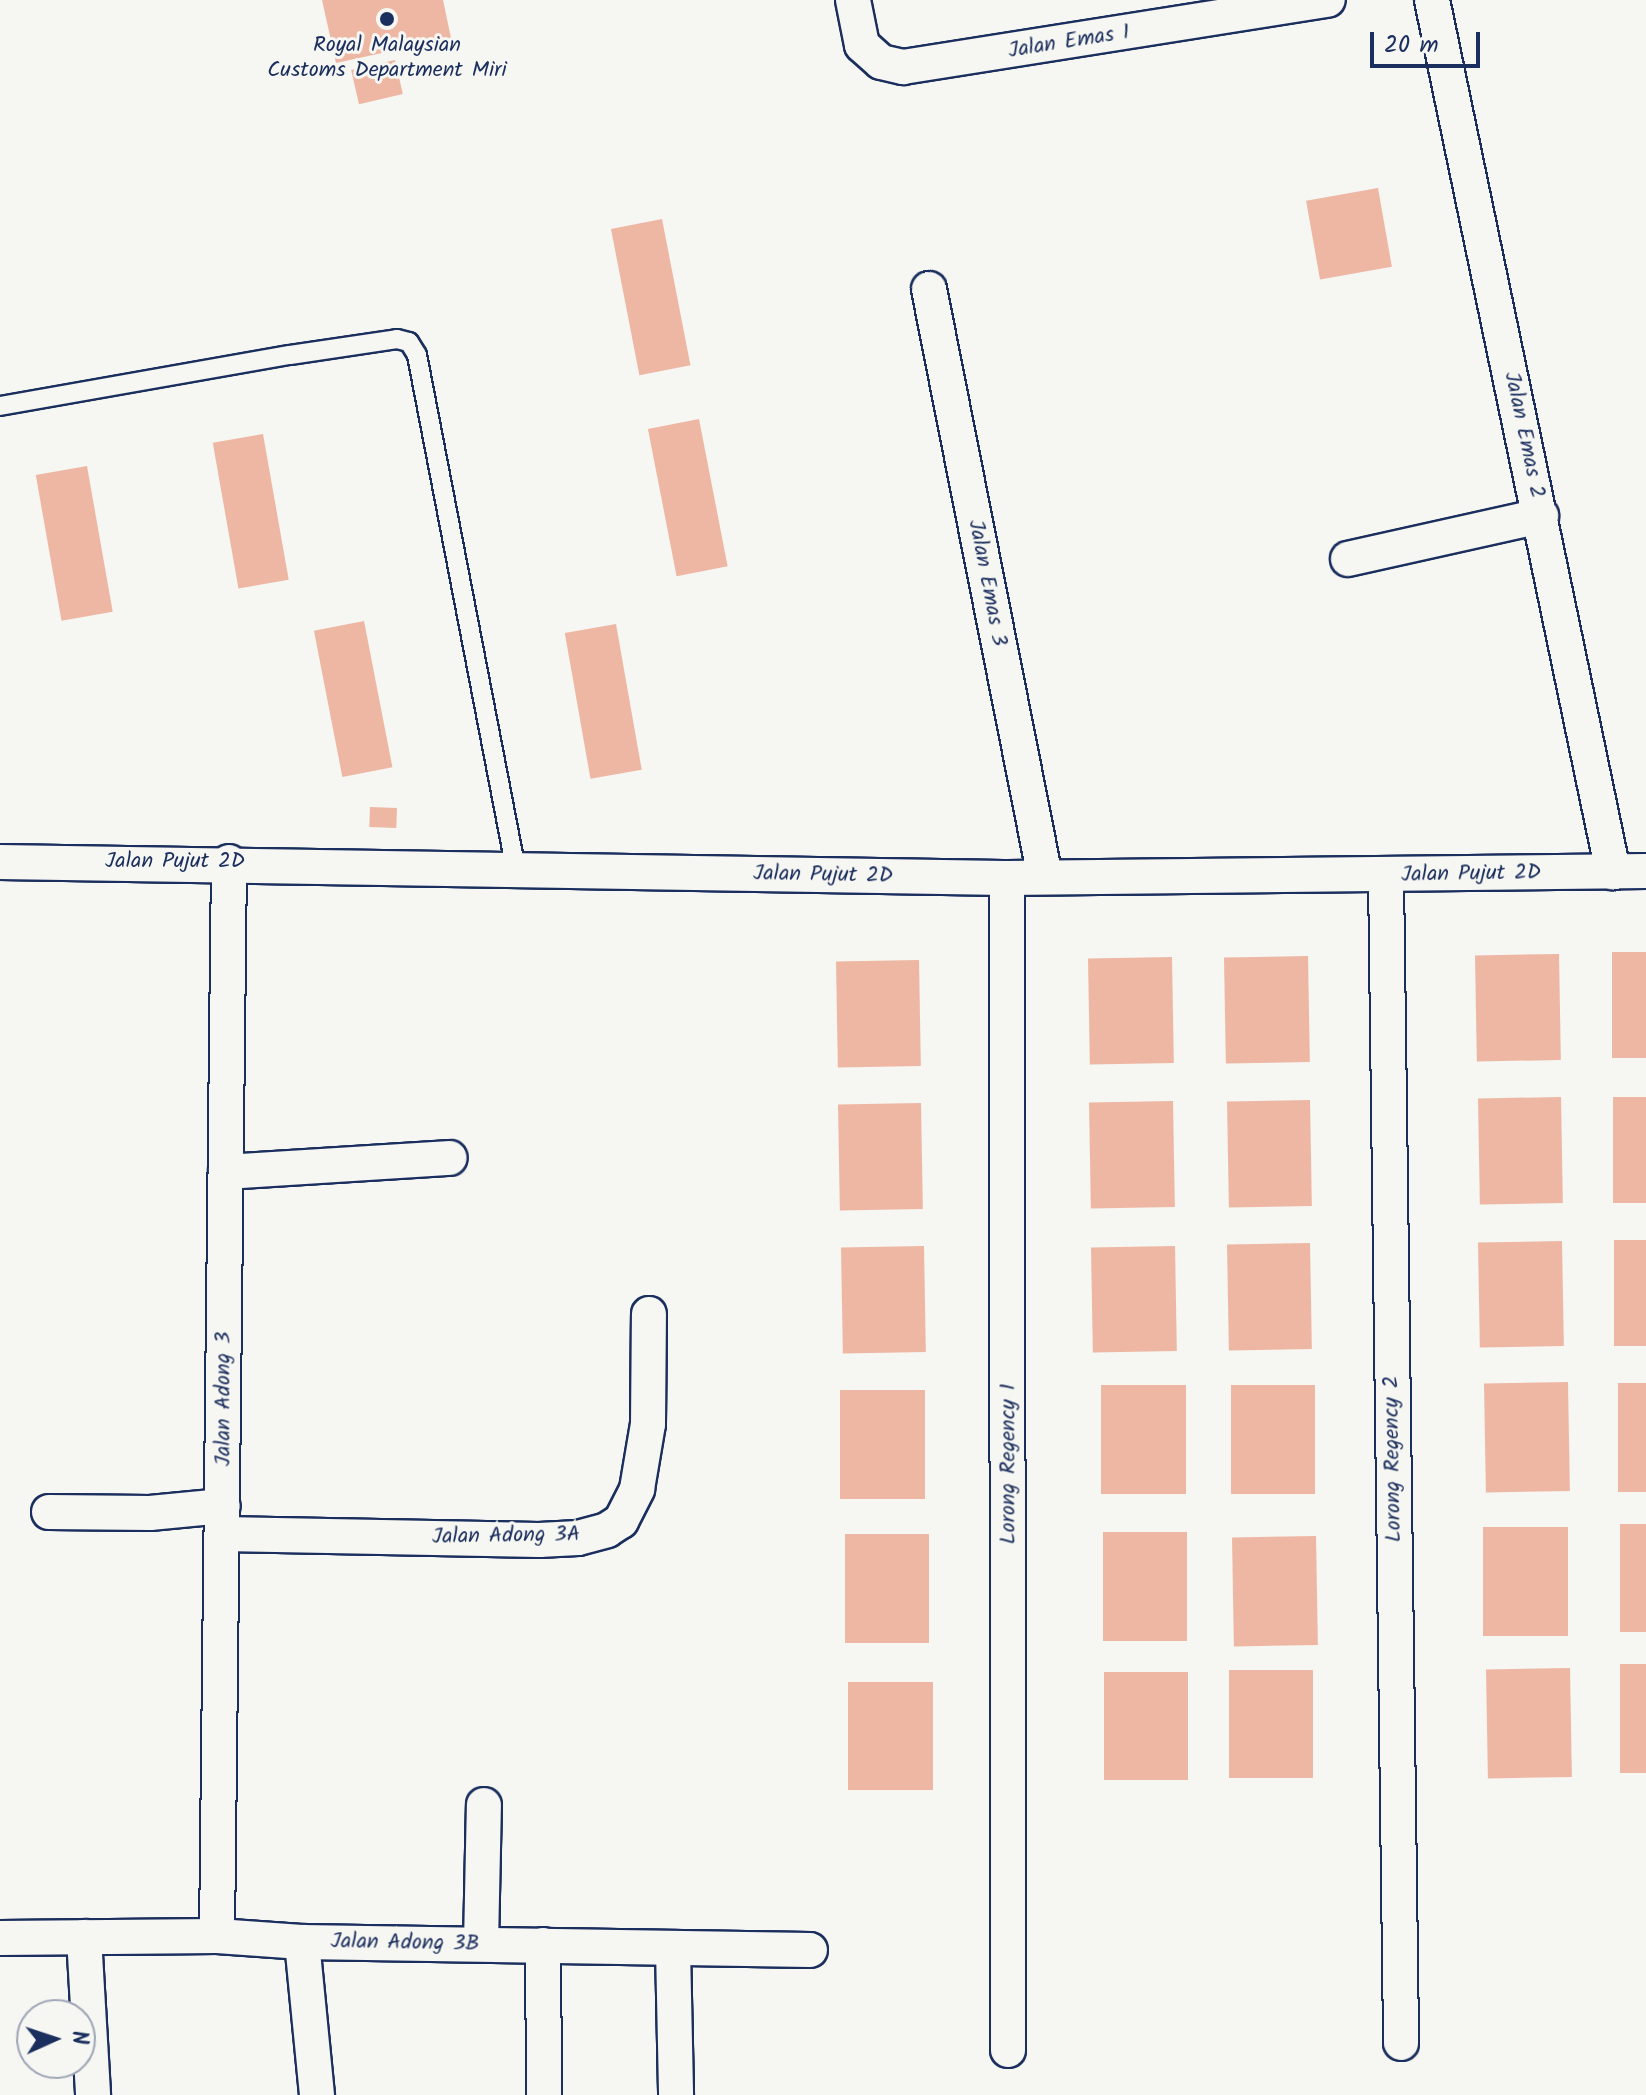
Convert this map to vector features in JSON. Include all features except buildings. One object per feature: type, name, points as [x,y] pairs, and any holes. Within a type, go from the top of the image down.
[{"type":"street","name":"Jalan Emas 1","points":[[853,0],[862,45],[881,62],[903,67],[1242,8],[1328,0]]},
{"type":"street","name":"Jalan Emas 2","points":[[1432,0],[1541,516],[1629,871]]},
{"type":"street","name":"Jalan Emas 3","points":[[929,289],[1045,877]]},
{"type":"street","points":[[1348,559],[1541,516]]},
{"type":"street","name":"Jalan Pujut 2D","points":[[0,862],[229,862],[1007,878],[1629,871]]},
{"type":"street","name":"Jalan Adong 3","points":[[217,1936],[229,862]]},
{"type":"street","name":"Lorong Regency 2","points":[[1386,875],[1401,2043]]},
{"type":"street","name":"Lorong Regency 1","points":[[1007,878],[1008,2050]]},
{"type":"street","points":[[226,1172],[450,1158]]},
{"type":"street","name":"Jalan Adong 3A","points":[[49,1512],[150,1513],[539,1540],[578,1538],[607,1530],[621,1521],[637,1489],[648,1424],[649,1314]]},
{"type":"street","points":[[481,1944],[484,1805]]},
{"type":"street","name":"Jalan Adong 3B","points":[[0,1938],[217,1936],[302,1942],[810,1950]]},
{"type":"street","points":[[84,1937],[93,2095]]},
{"type":"street","points":[[302,1942],[317,2095]]},
{"type":"street","points":[[543,1945],[544,2095]]},
{"type":"street","points":[[673,1948],[676,2095]]},
{"type":"lane","points":[[0,406],[290,355],[397,339],[409,342],[417,355],[516,870]]},
{"type":"place","name":"Royal Malaysian Customs Department Miri","points":[[387,19]]}]
